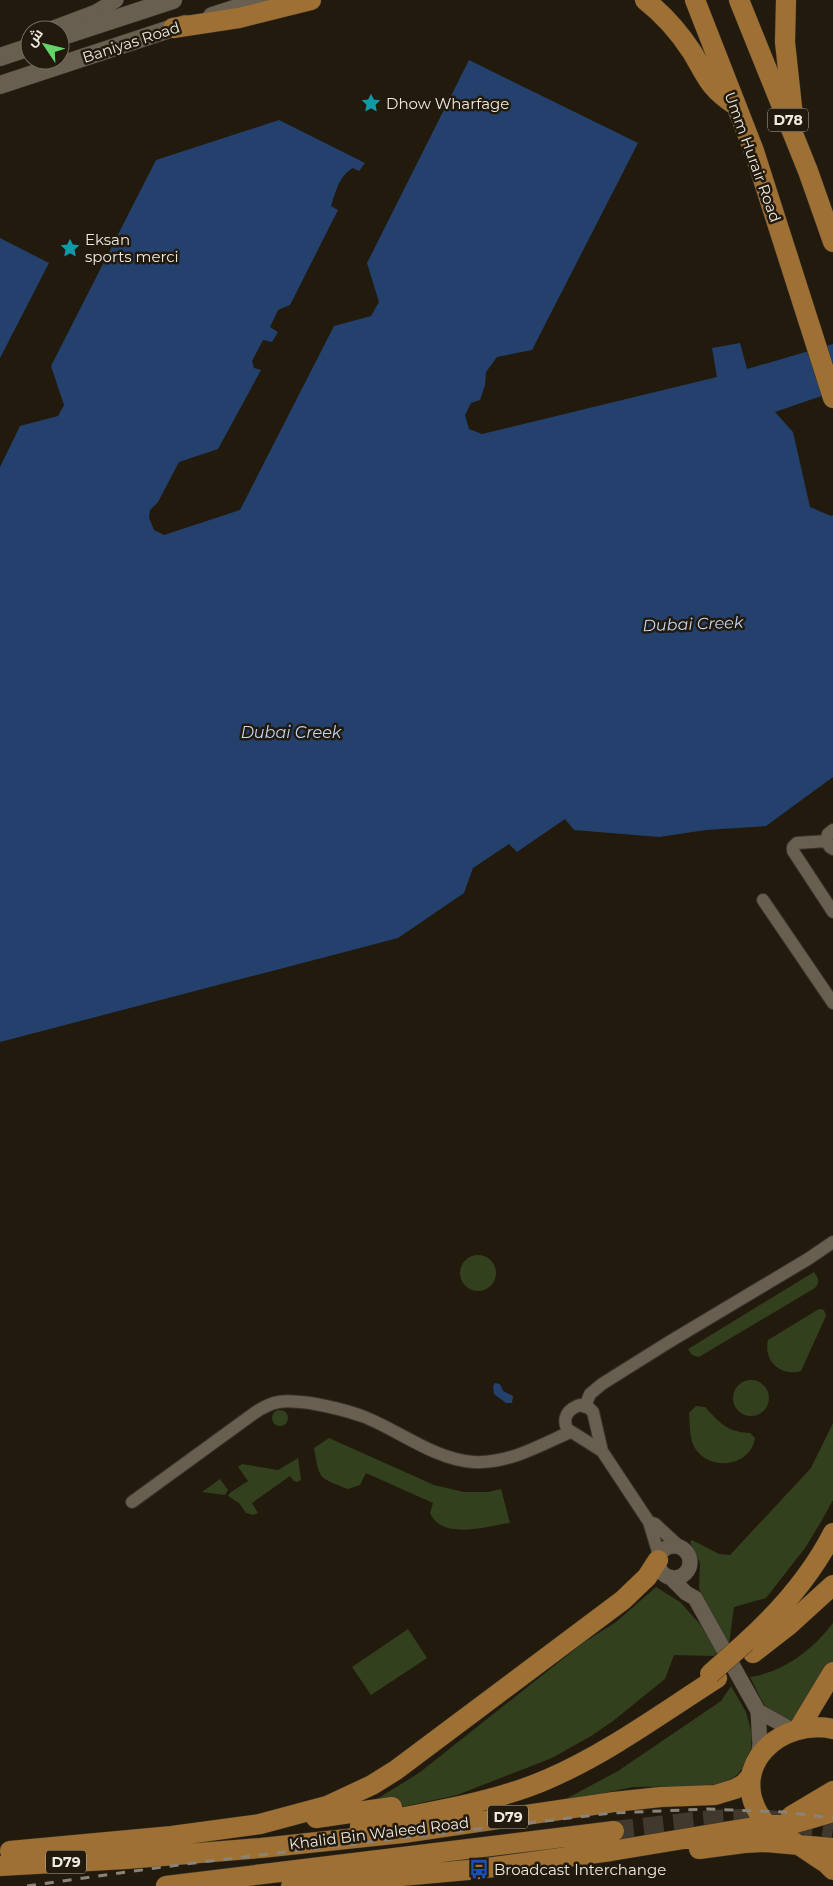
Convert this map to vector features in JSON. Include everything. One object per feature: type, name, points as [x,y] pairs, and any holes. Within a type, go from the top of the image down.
[{"type":"main road","name":"Baniyas Road","points":[[70,34],[173,0]]},
{"type":"main road","name":"Baniyas Road","points":[[0,85],[262,0]]},
{"type":"main road","points":[[173,28],[239,18],[311,0]]},
{"type":"main road","points":[[645,0],[679,34],[714,89],[735,106]]},
{"type":"main road","name":"Umm Hurair Road","points":[[695,0],[754,151],[833,398]]},
{"type":"main road","name":"D78","points":[[739,0],[795,138],[833,242]]},
{"type":"main road","points":[[786,0],[785,42],[795,138]]},
{"type":"main road","points":[[0,56],[20,50]]},
{"type":"main road","points":[[750,1647],[763,1626],[798,1586],[833,1533]]},
{"type":"main road","points":[[2,1864],[172,1836],[260,1824],[327,1806],[372,1785],[396,1770],[623,1600],[647,1577],[659,1558]]},
{"type":"main road","points":[[261,1848],[494,1797],[546,1780],[598,1754],[672,1706],[750,1647],[790,1625],[833,1585]]},
{"type":"main road","points":[[796,1730],[833,1672]]},
{"type":"main road","points":[[833,1729],[818,1727],[796,1730],[775,1740],[758,1757],[752,1776],[753,1798],[756,1808],[770,1825],[783,1837],[798,1845],[833,1870]]},
{"type":"main road","name":"Khalid Bin Waleed Road","points":[[2,1864],[126,1858],[261,1848],[403,1833],[639,1799],[715,1794],[735,1789],[752,1776]]},
{"type":"main road","points":[[770,1825],[796,1814],[833,1791]]},
{"type":"main road","points":[[260,1824],[281,1824],[477,1793],[489,1794],[494,1797]]},
{"type":"main road","points":[[290,1886],[463,1871],[611,1852],[770,1825],[789,1825],[833,1812]]},
{"type":"main road","points":[[175,1885],[614,1831]]},
{"type":"main road","points":[[611,1852],[632,1856],[659,1855],[744,1843],[766,1842],[833,1848]]},
{"type":"street","points":[[70,22],[96,12],[116,0]]},
{"type":"street","points":[[0,56],[20,44]]},
{"type":"street","points":[[831,840],[797,843],[792,851],[833,912]]},
{"type":"street","points":[[763,900],[833,1003]]},
{"type":"street","points":[[585,1406],[590,1394],[602,1384],[833,1242]]},
{"type":"street","points":[[132,1502],[266,1404],[274,1402],[292,1401],[344,1410],[362,1416],[440,1454],[462,1461],[484,1462],[511,1458],[570,1432]]},
{"type":"street","points":[[602,1451],[570,1432],[565,1421],[568,1412],[576,1406],[585,1406],[593,1412],[602,1451],[649,1522],[662,1573],[670,1577],[686,1593],[695,1598]]},
{"type":"street","points":[[649,1522],[654,1524],[688,1555],[688,1566],[695,1598],[758,1711],[760,1738],[758,1757]]},
{"type":"street","points":[[659,1558],[668,1547],[680,1547]]},
{"type":"street","points":[[670,1577],[681,1575],[688,1566]]},
{"type":"street","points":[[758,1711],[796,1730]]},
{"type":"green space","points":[[478,1255],[491,1260],[496,1273],[491,1286],[478,1291],[465,1286],[460,1273],[465,1260]]},
{"type":"green space","points":[[814,1272],[818,1280],[815,1288],[699,1357],[692,1355],[688,1349]]},
{"type":"green space","points":[[819,1309],[824,1310],[826,1316],[801,1371],[787,1372],[775,1366],[768,1355],[768,1340]]},
{"type":"green space","points":[[751,1380],[763,1386],[769,1398],[763,1410],[751,1416],[739,1410],[733,1398],[739,1386]]},
{"type":"green space","points":[[696,1406],[705,1407],[724,1426],[730,1429],[750,1433],[755,1438],[747,1454],[739,1460],[722,1463],[704,1458],[694,1447],[691,1438],[689,1413]]},
{"type":"green space","points":[[280,1410],[286,1412],[288,1418],[286,1424],[280,1426],[274,1424],[272,1418],[274,1412]]},
{"type":"green space","points":[[833,1423],[833,1500],[805,1548],[766,1598],[734,1607],[729,1644],[707,1608],[699,1588],[700,1563],[690,1542],[692,1540],[719,1554],[730,1555],[811,1468]]},
{"type":"green space","points":[[329,1438],[434,1485],[464,1492],[488,1492],[501,1489],[510,1523],[466,1530],[445,1527],[436,1522],[430,1513],[433,1503],[366,1473],[360,1485],[348,1489],[330,1482],[319,1472],[314,1448]]},
{"type":"green space","points":[[298,1458],[301,1480],[294,1481],[290,1476],[252,1503],[258,1513],[253,1515],[246,1513],[239,1503],[228,1496],[248,1481],[238,1467],[242,1464],[278,1470]]},
{"type":"green space","points":[[220,1479],[228,1490],[225,1495],[202,1492]]},
{"type":"green space","points":[[656,1587],[680,1602],[699,1623],[718,1652],[714,1656],[674,1655],[665,1679],[613,1721],[552,1758],[457,1795],[383,1811],[364,1807],[419,1773],[583,1643],[616,1622]]},
{"type":"green space","points":[[833,1623],[833,1668],[792,1725],[772,1717],[750,1677],[786,1665],[806,1651]]},
{"type":"green space","points":[[408,1629],[427,1658],[371,1695],[352,1667]]},
{"type":"green space","points":[[731,1686],[746,1712],[752,1734],[750,1758],[738,1774],[726,1783],[702,1786],[633,1787],[560,1802],[618,1771],[721,1701]]},
{"type":"water","name":"Dubai Creek","points":[[469,60],[638,143],[532,350],[497,357],[486,372],[485,385],[480,400],[471,403],[465,415],[469,429],[482,434],[717,377],[712,348],[740,343],[747,369],[833,344],[833,392],[775,412],[793,432],[810,507],[831,516],[833,515],[833,777],[766,826],[706,830],[659,837],[574,830],[565,819],[517,852],[509,844],[473,868],[464,893],[398,938],[0,1042],[0,467],[20,426],[58,416],[64,405],[51,366],[156,160],[279,120],[365,163],[359,171],[353,168],[348,171],[339,184],[331,206],[338,210],[290,305],[278,310],[270,327],[278,332],[272,342],[263,340],[252,361],[254,368],[261,370],[218,449],[179,462],[158,502],[150,510],[149,518],[154,530],[164,535],[240,510],[334,326],[371,316],[379,302],[367,263]]},
{"type":"water","points":[[0,238],[49,263],[0,358]]},
{"type":"water","points":[[495,1383],[500,1384],[503,1391],[513,1396],[512,1403],[506,1403],[494,1394],[493,1386]]},
{"type":"tunnel","points":[[614,1831],[729,1819],[778,1821],[833,1829]]},
{"type":"railway","points":[[27,1886],[185,1864],[612,1813],[707,1809],[784,1812],[833,1818]]},
{"type":"place","name":"Dhow Wharfage","points":[[371,103]]},
{"type":"place","name":"Eksan sports merci","points":[[70,248]]},
{"type":"place","name":"Broadcast Interchange","points":[[479,1869]]}]
